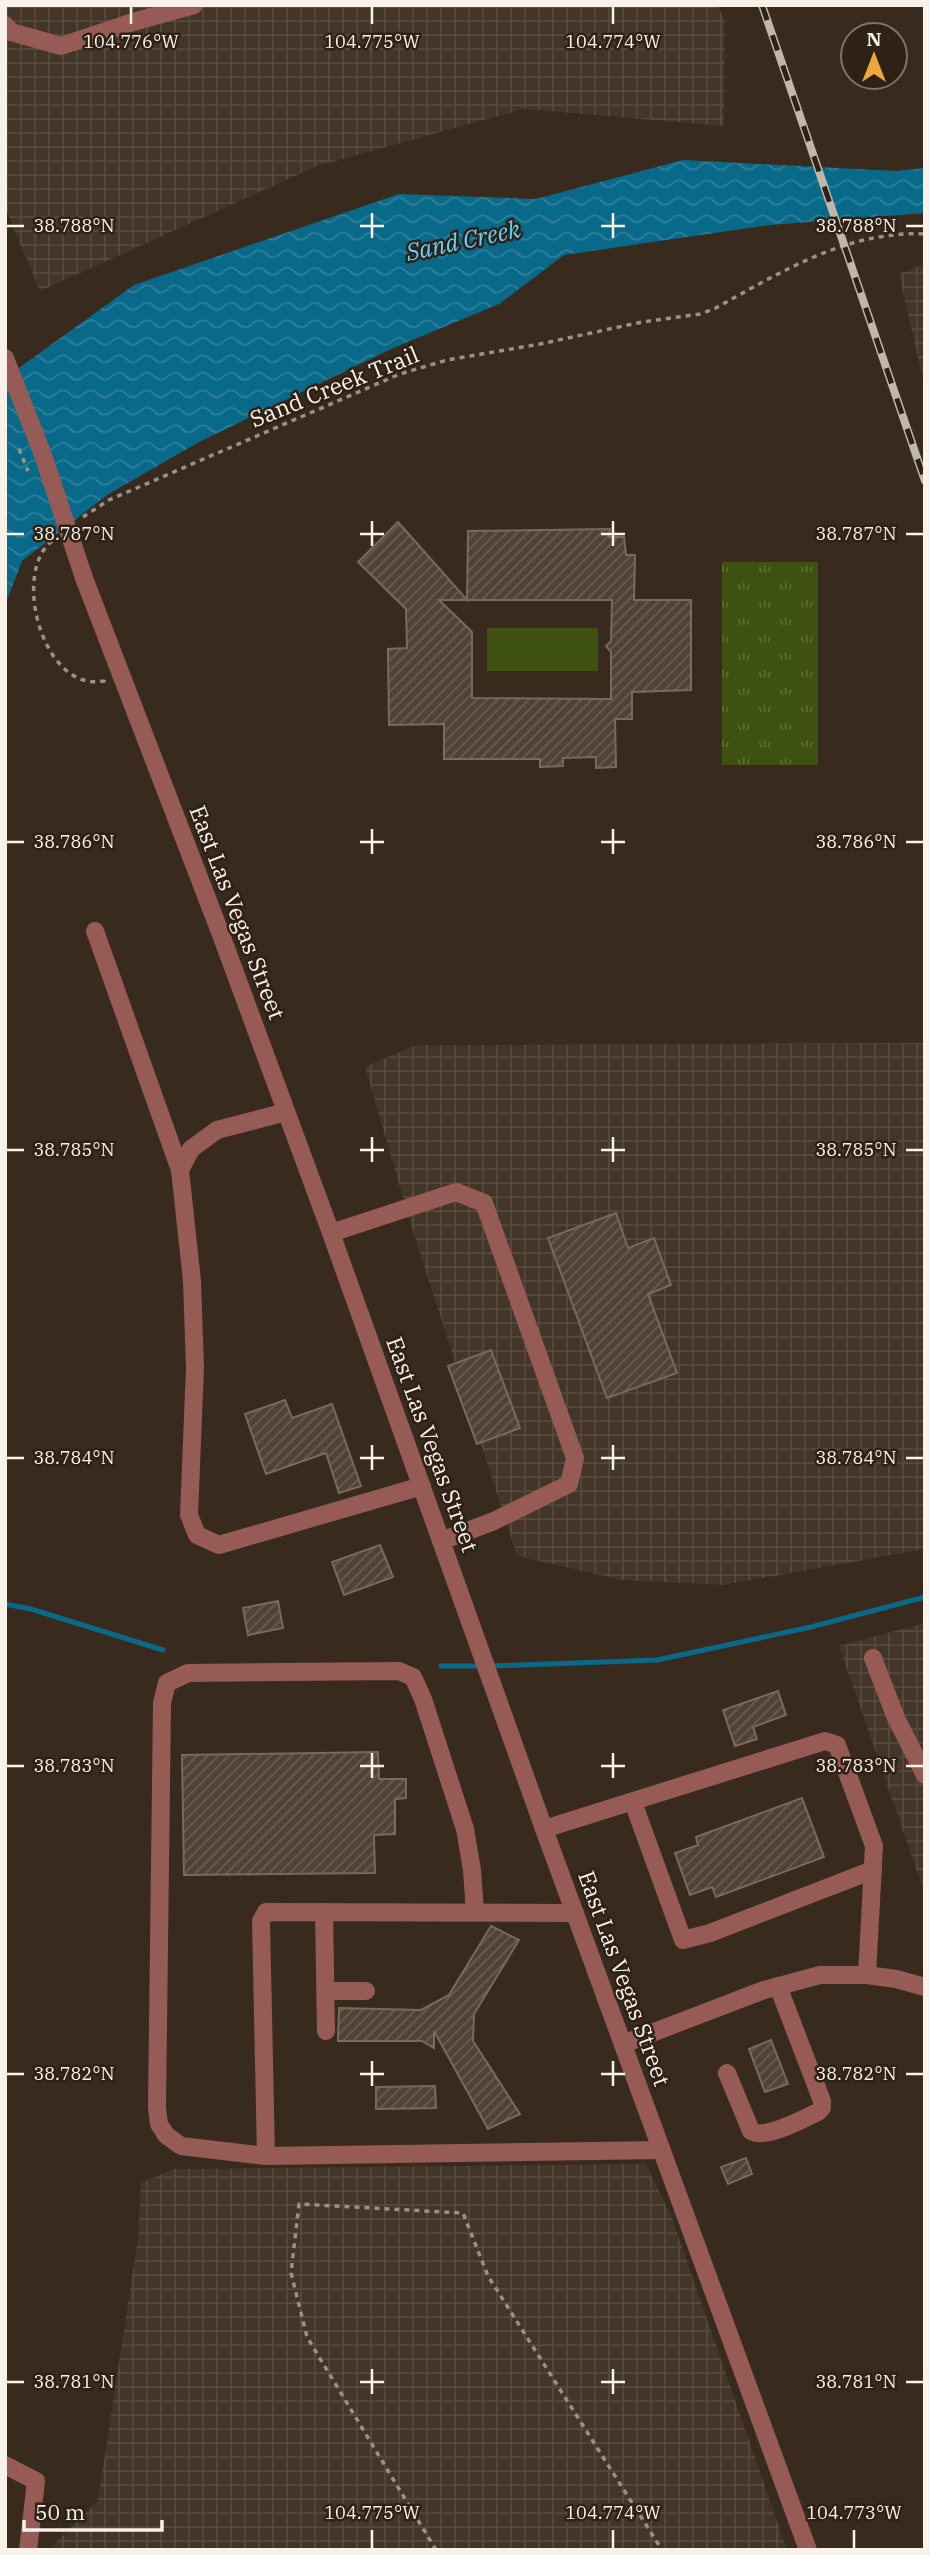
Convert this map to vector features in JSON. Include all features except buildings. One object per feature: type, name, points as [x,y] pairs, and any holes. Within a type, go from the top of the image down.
[{"type":"street","points":[[5,24],[11,32],[61,46],[194,5]]},
{"type":"street","name":"East Las Vegas Street","points":[[5,358],[43,455],[84,578],[331,1233],[544,1829],[808,2550]]},
{"type":"street","points":[[94,931],[180,1170],[192,1282],[195,1367],[190,1437],[189,1515],[197,1535],[219,1545],[422,1486]]},
{"type":"street","points":[[180,1170],[191,1149],[217,1130],[286,1112]]},
{"type":"street","points":[[331,1233],[456,1192],[484,1203],[489,1216],[575,1458],[569,1484],[494,1521],[442,1541]]},
{"type":"street","points":[[873,1658],[896,1718],[925,1775]]},
{"type":"street","points":[[475,1912],[465,1829],[423,1699],[413,1677],[399,1671],[188,1673],[167,1683],[162,1703],[158,1949],[159,2124],[166,2135],[181,2146],[267,2156],[662,2150]]},
{"type":"street","points":[[544,1829],[825,1741],[837,1745],[874,1846],[867,1975]]},
{"type":"street","points":[[633,1802],[683,1940],[710,1933],[873,1870]]},
{"type":"street","points":[[267,2156],[261,1921],[266,1912],[575,1913]]},
{"type":"street","points":[[324,1912],[326,2031]]},
{"type":"street","points":[[623,2044],[778,1986],[820,1975],[867,1975],[925,1987]]},
{"type":"street","points":[[727,2073],[751,2131],[756,2134],[766,2134],[822,2108],[822,2101],[778,1986]]},
{"type":"street","points":[[326,1990],[366,1991]]},
{"type":"street","points":[[5,2465],[36,2481],[28,2550]]},
{"type":"path","name":"Sand Creek Trail","points":[[77,521],[108,500],[400,374],[447,360],[642,322],[700,314],[817,255],[871,237],[925,234]]},
{"type":"path","points":[[55,538],[45,546],[36,570],[36,620],[46,643],[65,670],[82,681],[93,683],[104,681],[100,669]]},
{"type":"path","points":[[436,2550],[307,2337],[290,2273],[299,2204],[463,2213],[488,2276],[662,2550]]},
{"type":"shaded area","points":[[5,5],[718,5],[725,22],[724,126],[524,109],[317,166],[40,291],[5,207]]},
{"type":"shaded area","points":[[925,264],[925,388],[899,274]]},
{"type":"shaded area","points":[[925,1043],[925,1549],[724,1585],[622,1580],[517,1556],[411,1225],[365,1067],[416,1045]]},
{"type":"shaded area","points":[[925,1623],[925,1894],[839,1646]]},
{"type":"shaded area","points":[[646,2164],[672,2218],[787,2550],[48,2550],[98,2501],[138,2238],[141,2183],[174,2169]]},
{"type":"green space","points":[[722,562],[818,562],[818,765],[722,765]]},
{"type":"green space","points":[[487,628],[598,628],[598,671],[487,671]]},
{"type":"water","name":"Sand Creek","points":[[683,160],[895,171],[925,168],[925,213],[770,225],[564,255],[499,304],[391,349],[199,442],[107,495],[22,561],[5,605],[5,378],[134,285],[399,194],[536,199]]},
{"type":"waterway","points":[[491,1666],[657,1660],[811,1627],[925,1597]]},
{"type":"waterway","points":[[5,1604],[31,1609],[163,1650]]},
{"type":"waterway","points":[[441,1666],[481,1666]]},
{"type":"railway","points":[[762,5],[925,481]]}]
